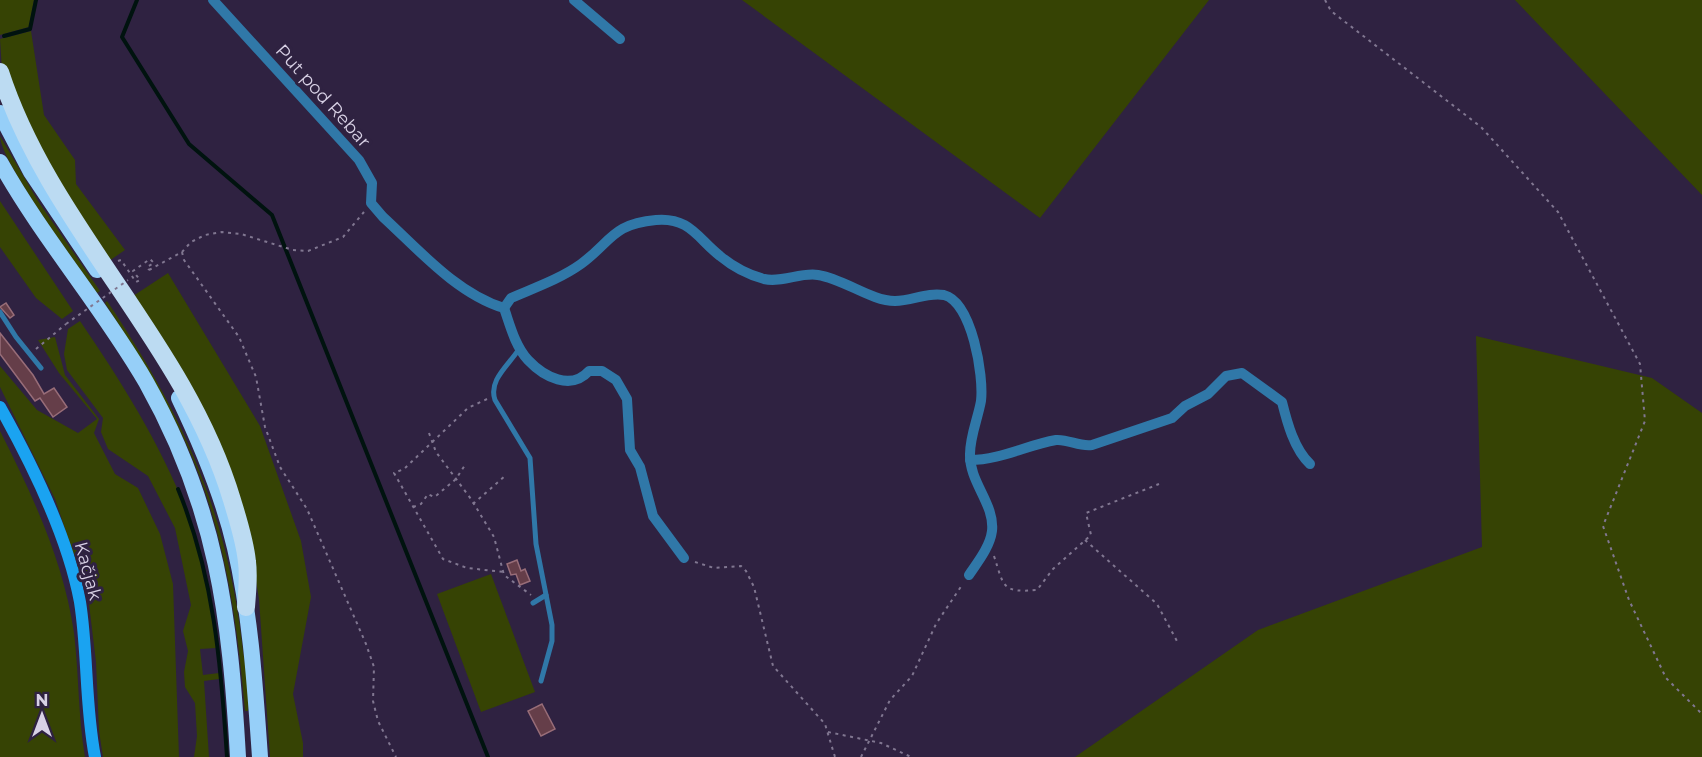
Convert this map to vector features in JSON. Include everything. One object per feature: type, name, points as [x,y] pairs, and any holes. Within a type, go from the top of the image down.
[{"type":"highway","points":[[0,72],[19,123],[38,161],[150,331],[198,413],[224,476],[242,534],[247,561],[246,607]]},
{"type":"highway","points":[[0,113],[44,192],[136,328],[177,395],[218,491],[235,547],[246,607],[260,757]]},
{"type":"highway","points":[[0,162],[21,199],[145,381],[169,426],[202,507],[214,547],[231,648],[238,757]]},
{"type":"highway","points":[[0,181],[118,357],[187,486],[202,507]]},
{"type":"main road","name":"Kačjak","points":[[0,407],[22,446],[60,536],[80,601],[95,757]]},
{"type":"street","name":"Put pod Rebar","points":[[213,0],[301,93],[359,160],[372,183],[371,203]]},
{"type":"street","points":[[574,0],[620,39]]},
{"type":"street","points":[[371,203],[399,232],[466,289],[491,304],[504,308]]},
{"type":"street","points":[[504,308],[511,298],[581,264],[613,233],[631,224],[660,220],[690,226],[719,255],[744,271],[765,279],[815,274],[836,279],[882,299],[895,301],[933,294],[947,296],[960,306],[970,330],[982,376],[981,400],[970,460],[974,479],[988,509],[992,531],[969,576]]},
{"type":"street","points":[[504,308],[520,348],[528,360],[555,379],[568,383],[580,380],[589,371],[602,371],[616,381],[627,399],[630,450],[640,467],[652,516],[684,558]]},
{"type":"street","points":[[970,460],[985,460],[1058,440],[1080,446],[1092,445],[1172,418],[1185,406],[1208,394],[1226,376],[1242,373],[1282,402],[1284,415],[1303,457],[1310,464]]},
{"type":"lane","points":[[0,312],[41,368]]},
{"type":"lane","points":[[520,348],[498,376],[493,388],[494,397],[530,458],[536,544],[552,641],[541,681]]},
{"type":"lane","points":[[535,602],[546,595]]},
{"type":"path","points":[[1325,0],[1331,11],[1481,127],[1558,212],[1640,364],[1645,422],[1603,526],[1629,600],[1666,678],[1702,714]]},
{"type":"path","points":[[116,262],[121,260],[136,282],[140,279],[133,271],[150,259],[154,263],[147,267],[149,270],[182,252],[191,242],[205,235],[222,232],[241,234],[284,247],[309,251],[344,237],[371,203]]},
{"type":"path","points":[[182,252],[184,260],[239,337],[256,377],[265,427],[280,467],[307,509],[375,667],[373,701],[378,721],[396,757]]},
{"type":"path","points":[[30,354],[66,324],[129,280],[122,271]]},
{"type":"path","points":[[494,397],[468,408],[404,469],[394,473],[432,536],[442,559],[467,568],[504,572]]},
{"type":"path","points":[[429,433],[436,452],[494,537],[508,579],[535,602]]},
{"type":"path","points":[[413,507],[421,504],[428,494],[434,497],[456,479],[465,465]]},
{"type":"path","points":[[473,504],[505,476]]},
{"type":"path","points":[[989,539],[1003,585],[1014,592],[1037,590],[1053,568],[1091,535],[1086,513],[1159,484]]},
{"type":"path","points":[[1085,540],[1156,604],[1178,643]]},
{"type":"path","points":[[684,558],[714,568],[733,565],[746,571],[754,587],[773,666],[825,724],[835,757]]},
{"type":"path","points":[[861,757],[867,741],[890,700],[912,676],[936,624],[969,576]]},
{"type":"path","points":[[828,732],[881,743],[911,757]]},
{"type":"green space","points":[[0,0],[34,0],[29,27],[0,35]]},
{"type":"green space","points":[[742,0],[1209,0],[1040,218]]},
{"type":"green space","points":[[1515,0],[1702,0],[1702,195]]},
{"type":"green space","points":[[31,31],[44,115],[75,160],[76,184],[125,250],[109,261],[61,193],[2,70],[0,39]]},
{"type":"green space","points":[[0,136],[38,201],[100,291],[97,293],[26,190],[3,149]]},
{"type":"green space","points":[[0,201],[73,311],[62,319],[36,298],[0,247]]},
{"type":"green space","points":[[168,273],[260,426],[301,541],[311,597],[293,694],[303,743],[303,757],[270,757],[259,599],[253,562],[133,296]]},
{"type":"green space","points":[[107,301],[134,342],[178,423],[197,464],[212,505],[235,594],[248,686],[248,711],[245,711],[238,642],[227,573],[210,506],[185,441],[137,354],[105,303]]},
{"type":"green space","points":[[80,321],[111,367],[154,441],[179,492],[199,550],[216,648],[200,649],[203,675],[219,673],[219,679],[204,681],[209,757],[194,757],[197,736],[195,703],[185,687],[184,672],[188,651],[183,631],[191,605],[175,528],[148,476],[108,449],[101,432],[103,418],[67,370],[64,354],[68,329]]},
{"type":"green space","points":[[1476,336],[1652,378],[1702,413],[1702,757],[1075,757],[1258,630],[1482,547]]},
{"type":"green space","points":[[55,337],[65,375],[99,419],[94,433],[115,474],[138,488],[160,534],[173,584],[179,757],[103,757],[99,731],[96,662],[88,596],[55,499],[0,387],[0,366],[37,410],[78,433],[97,419],[59,373],[38,340]]},
{"type":"green space","points":[[0,431],[35,504],[63,580],[74,633],[85,757],[0,757]]},
{"type":"green space","points":[[491,574],[535,692],[481,712],[437,594]]},
{"type":"building","points":[[6,303],[14,315],[10,318],[0,307]]},
{"type":"building","points":[[0,333],[33,375],[44,394],[54,388],[67,407],[53,417],[40,398],[35,401],[0,354]]},
{"type":"building","points":[[517,560],[521,571],[525,569],[530,581],[520,585],[516,574],[511,575],[507,564]]},
{"type":"building","points":[[542,704],[555,729],[541,736],[528,711]]},
{"type":"waterway","points":[[4,36],[30,29],[36,0]]},
{"type":"waterway","points":[[137,0],[122,37],[189,144],[272,215],[488,757]]},
{"type":"waterway","points":[[178,489],[200,554],[208,588],[222,688],[227,757]]}]
